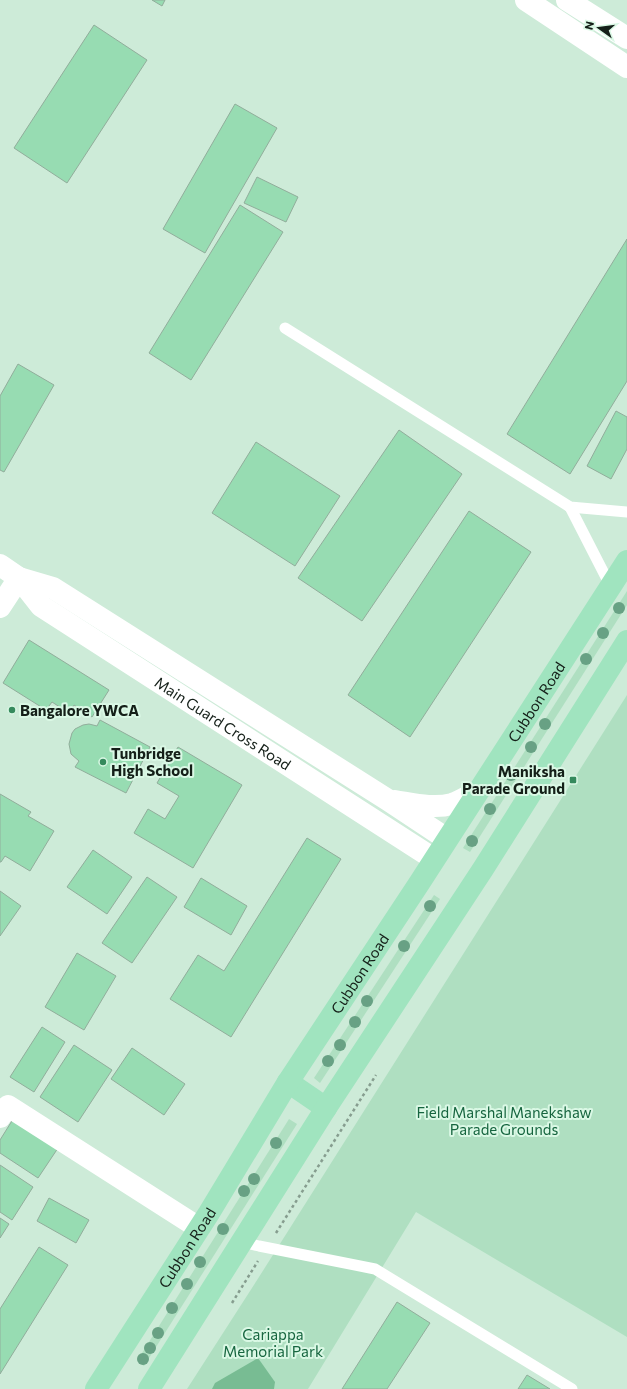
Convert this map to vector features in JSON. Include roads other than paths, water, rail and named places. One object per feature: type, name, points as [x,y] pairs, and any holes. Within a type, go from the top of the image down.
[{"type":"main road","name":"Cubbon Road","points":[[104,1386],[288,1082],[627,561]]},
{"type":"main road","points":[[149,1389],[326,1108],[483,869],[627,640]]},
{"type":"main road","points":[[288,1082],[326,1108]]},
{"type":"street","points":[[526,0],[627,67]]},
{"type":"street","points":[[554,18],[566,0],[586,6],[627,38]]},
{"type":"street","name":"Main Guard Cross Road","points":[[0,565],[20,578],[53,588],[447,839]]},
{"type":"street","points":[[0,607],[20,578]]},
{"type":"street","name":"Main Guard Cross Road","points":[[20,578],[41,606],[434,859]]},
{"type":"street","points":[[388,800],[428,806],[444,805],[453,804],[478,791]]},
{"type":"street","points":[[0,1117],[8,1106],[199,1228]]},
{"type":"lane","points":[[285,328],[570,506],[627,512]]},
{"type":"lane","points":[[570,506],[611,587]]},
{"type":"lane","points":[[242,1242],[375,1269],[572,1389]]},
{"type":"place","name":"Bangalore YWCA","points":[[12,710]]},
{"type":"place","name":"Tunbridge High School","points":[[103,762]]},
{"type":"place","name":"Maniksha Parade Ground","points":[[573,780]]},
{"type":"park label","name":"Field Marshal Manekshaw Parade Grounds","points":[[504,1120]]},
{"type":"park label","name":"Cariappa Memorial Park","points":[[273,1342]]}]
